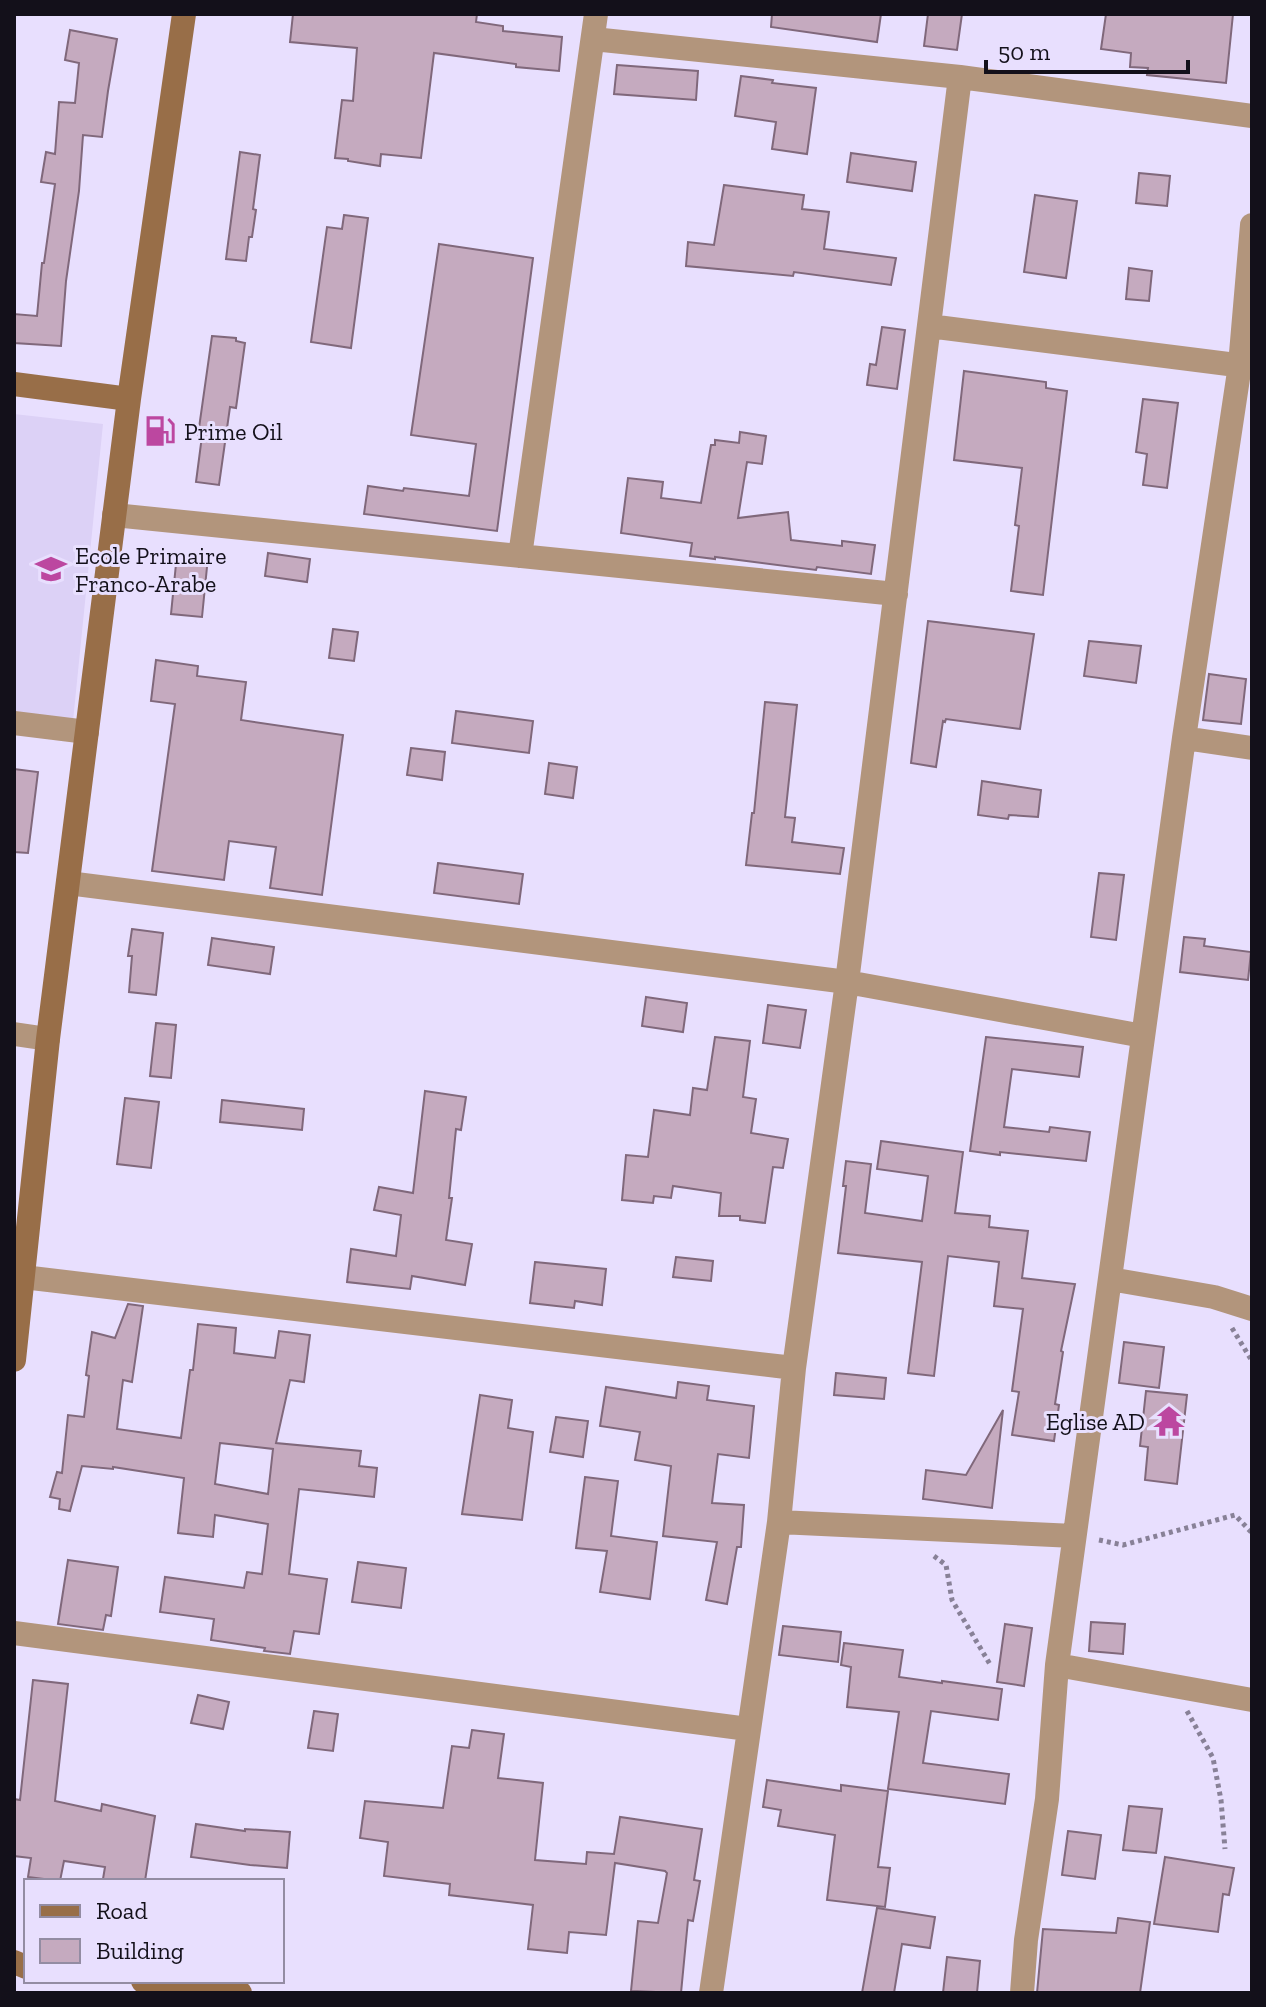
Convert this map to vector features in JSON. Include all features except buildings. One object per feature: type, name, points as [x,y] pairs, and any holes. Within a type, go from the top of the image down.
[{"type":"main road","points":[[14,1360],[16,1309],[23,1277],[48,1039],[114,515],[184,14]]},
{"type":"main road","points":[[14,384],[129,399]]},
{"type":"main road","points":[[159,1983],[240,1993]]},
{"type":"street","points":[[520,556],[596,14]]},
{"type":"street","points":[[593,39],[960,77],[1252,116]]},
{"type":"street","points":[[711,1993],[779,1522],[794,1368],[847,982],[960,77]]},
{"type":"street","points":[[1022,1993],[1026,1940],[1047,1799],[1057,1665],[1074,1536],[1184,738],[1246,366],[1252,225]]},
{"type":"street","points":[[929,326],[1246,366]]},
{"type":"street","points":[[114,515],[896,594]]},
{"type":"street","points":[[14,723],[87,732]]},
{"type":"street","points":[[1184,738],[1252,748]]},
{"type":"street","points":[[68,883],[847,982],[1143,1036]]},
{"type":"street","points":[[14,1034],[48,1039]]},
{"type":"street","points":[[23,1277],[794,1368]]},
{"type":"street","points":[[1110,1279],[1214,1297],[1252,1309]]},
{"type":"street","points":[[779,1522],[1074,1536]]},
{"type":"street","points":[[14,1633],[748,1729]]},
{"type":"street","points":[[1057,1665],[1252,1700]]},
{"type":"path","points":[[1074,1536],[1123,1545],[1235,1515],[1252,1533]]},
{"type":"path","points":[[934,1556],[946,1565],[952,1600],[991,1666]]},
{"type":"path","points":[[1174,1686],[1213,1758],[1221,1800],[1225,1849]]},
{"type":"shaded area","name":"Ecole Primaire Franco-Arabe","points":[[14,414],[103,424],[73,721],[14,714]]},
{"type":"place","name":"Prime Oil","points":[[160,431]]},
{"type":"place","name":"Ecole Primaire Franco-Arabe","points":[[51,569]]},
{"type":"place","name":"Eglise AD","points":[[1169,1421]]}]
